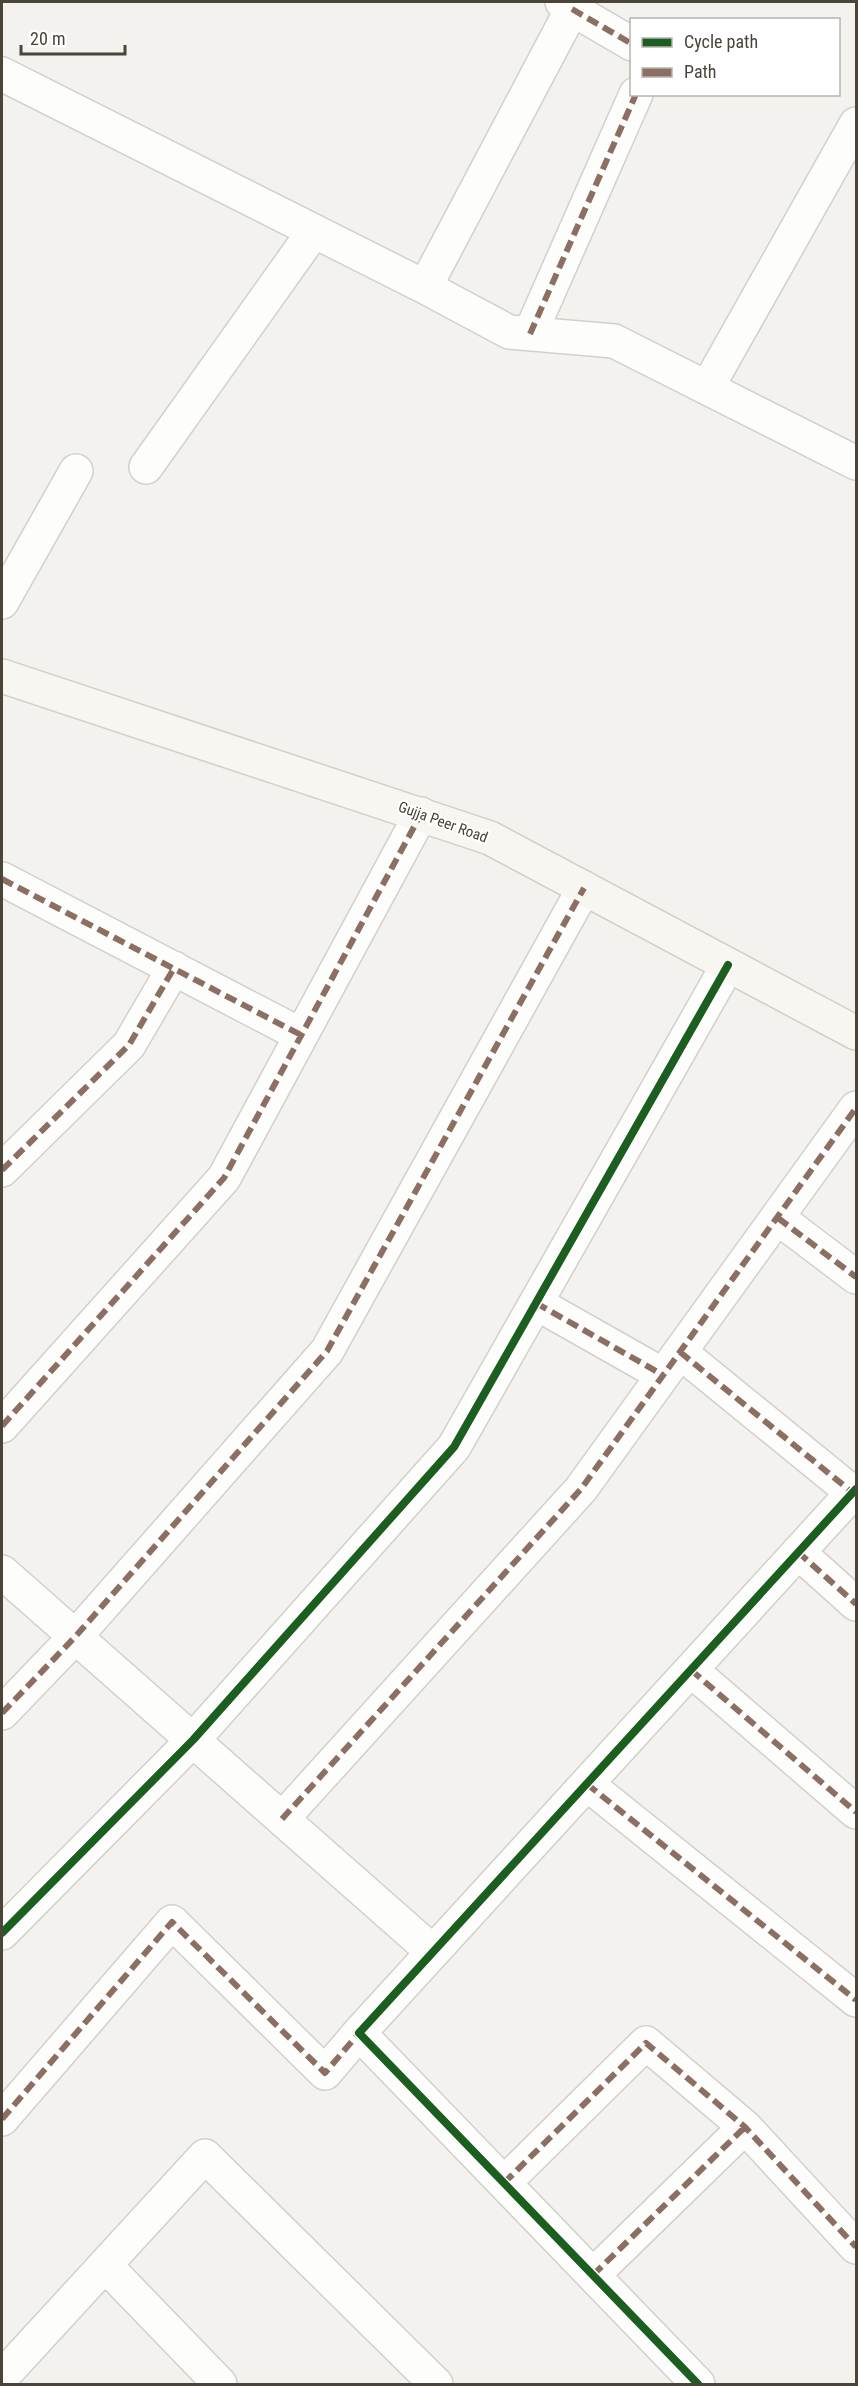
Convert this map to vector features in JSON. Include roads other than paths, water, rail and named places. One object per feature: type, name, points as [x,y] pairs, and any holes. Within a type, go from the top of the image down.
[{"type":"street","points":[[425,287],[567,5],[630,44]]},
{"type":"street","points":[[2,74],[425,287],[509,332],[614,342],[856,463]]},
{"type":"street","points":[[530,334],[635,96]]},
{"type":"street","points":[[708,388],[856,124]]},
{"type":"street","points":[[146,467],[314,231]]},
{"type":"street","points":[[2,602],[76,471]]},
{"type":"street","name":"Gujja Peer Road","points":[[2,676],[490,838],[856,1033]]},
{"type":"street","points":[[2,1426],[224,1178],[421,814]]},
{"type":"street","points":[[2,879],[301,1035]]},
{"type":"street","points":[[2,1713],[75,1637],[327,1351],[584,888]]},
{"type":"street","points":[[2,1933],[193,1740],[454,1447],[728,965]]},
{"type":"street","points":[[2,1170],[129,1045],[174,968]]},
{"type":"street","points":[[282,1819],[581,1489],[856,1108]]},
{"type":"street","points":[[777,1218],[856,1277]]},
{"type":"street","points":[[2,2120],[172,1922],[325,2073],[855,1491],[671,1364],[536,1303]]},
{"type":"street","points":[[798,1552],[856,1604]]},
{"type":"street","points":[[2,1572],[433,1952]]},
{"type":"street","points":[[691,1670],[856,1812]]},
{"type":"street","points":[[587,1784],[856,2000]]},
{"type":"street","points":[[359,2033],[698,2385]]},
{"type":"street","points":[[504,2183],[646,2043],[745,2127],[856,2247]]},
{"type":"street","points":[[593,2275],[745,2127]]},
{"type":"street","points":[[2,2377],[205,2156],[436,2385]]},
{"type":"street","points":[[105,2265],[220,2385]]}]
